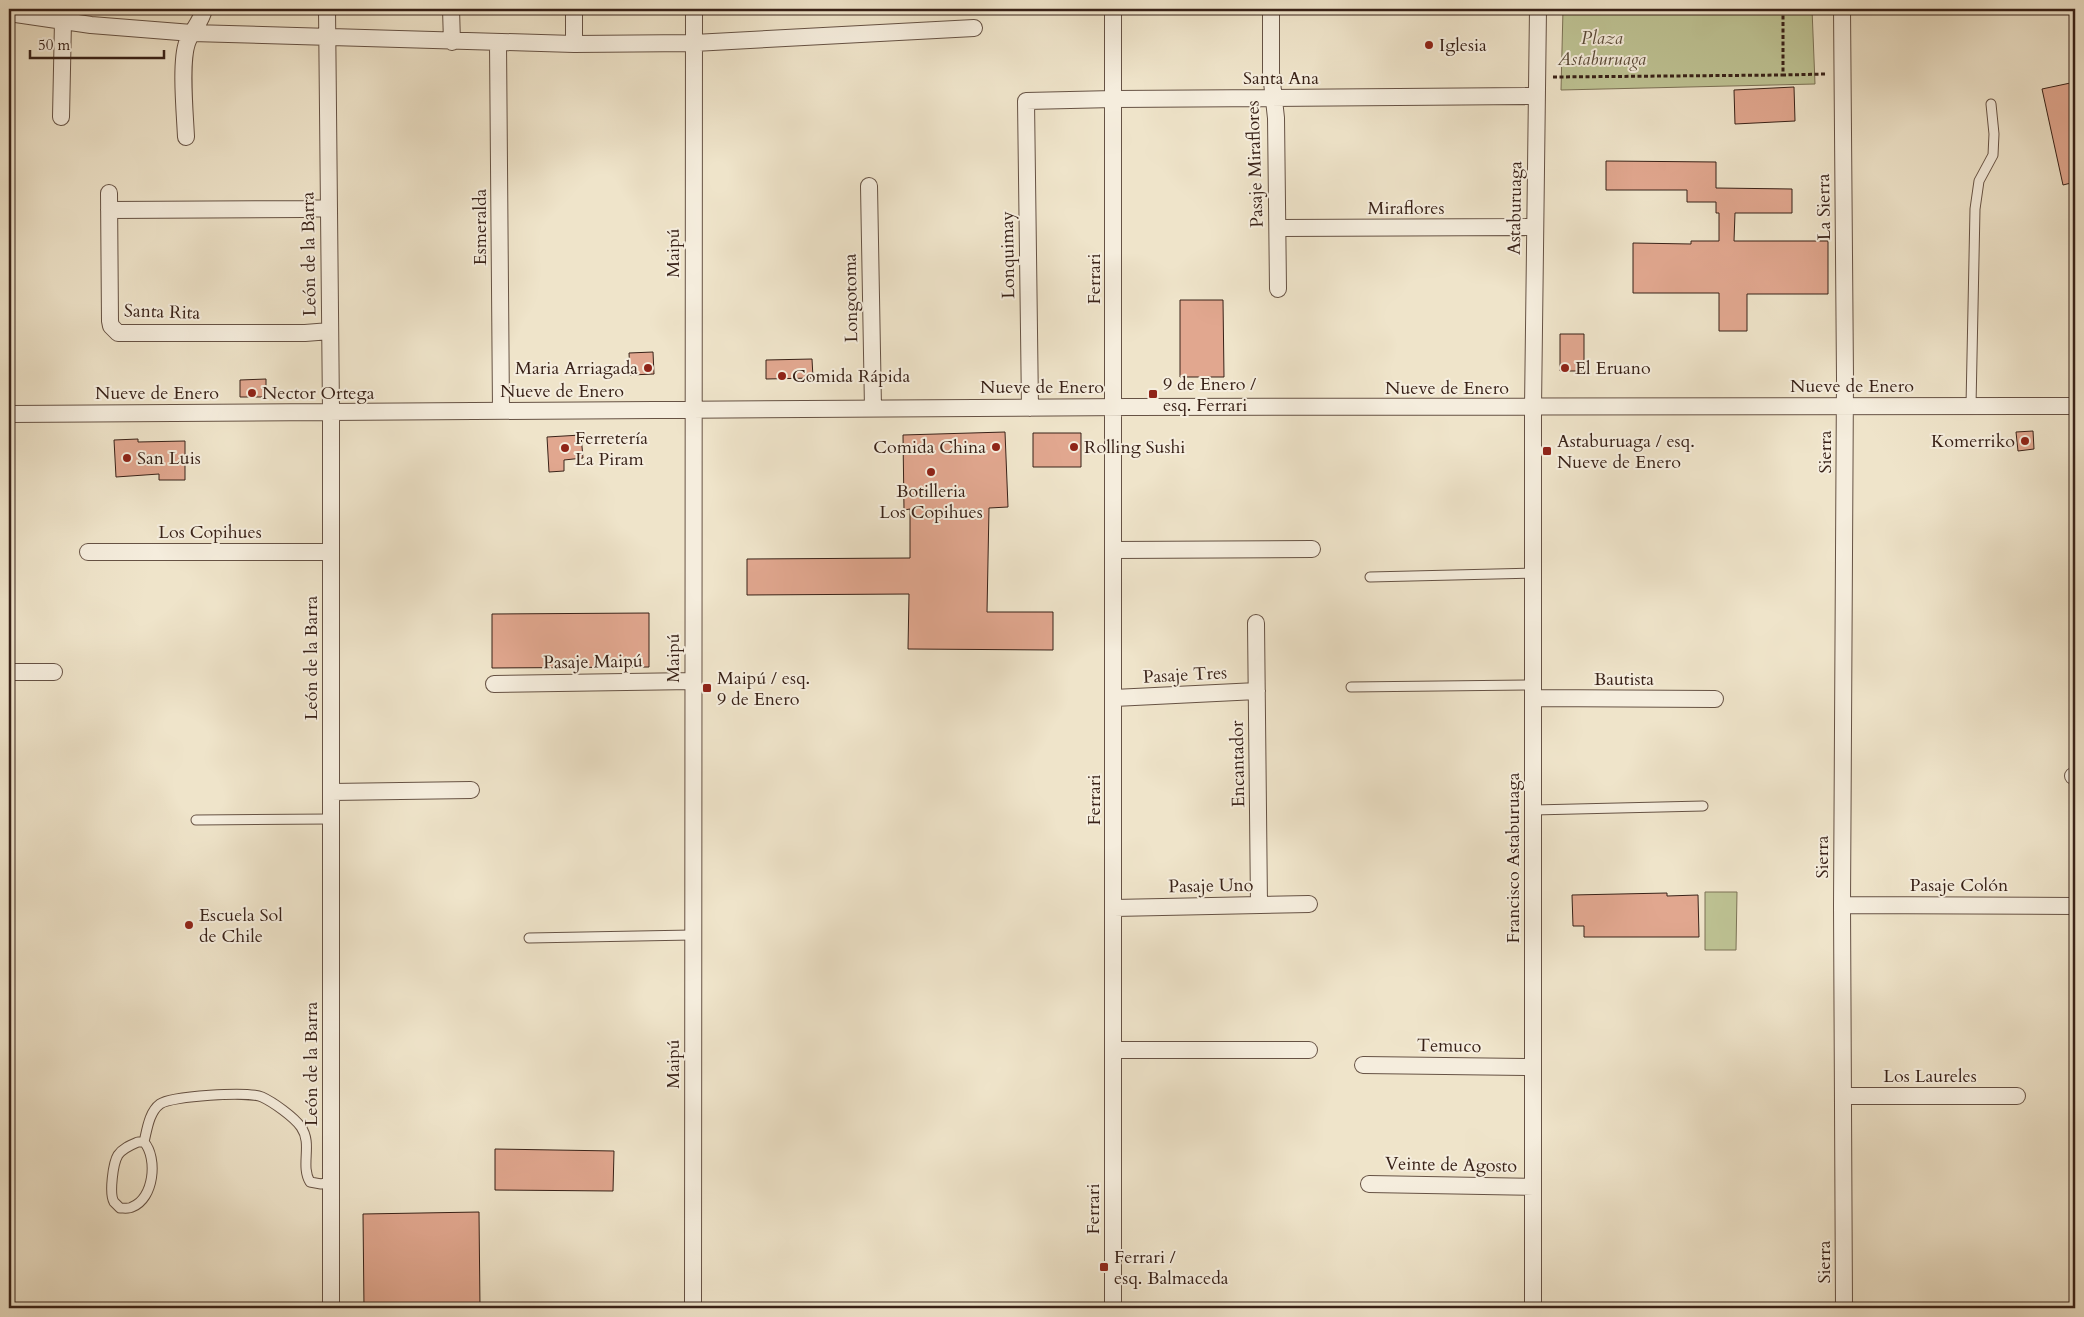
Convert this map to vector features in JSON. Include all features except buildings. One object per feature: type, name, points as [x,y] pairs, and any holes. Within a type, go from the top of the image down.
[{"type":"street","points":[[186,137],[184,61],[186,44],[198,26],[204,9]]},
{"type":"street","name":"León de la Barra","points":[[327,9],[331,412],[331,1308]]},
{"type":"street","points":[[451,9],[452,42]]},
{"type":"street","points":[[574,9],[574,44]]},
{"type":"street","name":"Maipú","points":[[693,1308],[694,9]]},
{"type":"street","name":"Ferrari","points":[[1113,9],[1113,1308]]},
{"type":"street","name":"Pasaje Miraflores","points":[[1271,9],[1271,73],[1276,118],[1278,289]]},
{"type":"street","name":"Astaburuaga","points":[[1533,408],[1538,9]]},
{"type":"street","name":"La Sierra","points":[[1842,9],[1845,406]]},
{"type":"street","points":[[9,13],[63,21],[92,17],[192,33],[498,43],[694,43],[974,28]]},
{"type":"street","points":[[61,117],[63,21]]},
{"type":"street","name":"Esmeralda","points":[[498,43],[501,411]]},
{"type":"street","name":"Santa Ana","points":[[1026,101],[1536,96]]},
{"type":"street","name":"Lonquimay","points":[[1026,101],[1030,408]]},
{"type":"street","name":"Longotoma","points":[[869,186],[873,408]]},
{"type":"street","name":"Santa Rita","points":[[329,208],[304,209],[109,201],[110,321],[111,326],[118,333],[305,333],[330,331]]},
{"type":"street","name":"Miraflores","points":[[1278,228],[1535,227]]},
{"type":"street","name":"Sierra","points":[[1844,1308],[1842,905],[1845,406]]},
{"type":"street","name":"Nueve de Enero","points":[[9,414],[1114,407],[2075,406]]},
{"type":"street","name":"Francisco Astaburuaga","points":[[1533,408],[1533,1308]]},
{"type":"street","points":[[1114,550],[1312,549]]},
{"type":"street","name":"Los Copihues","points":[[88,552],[331,552]]},
{"type":"street","name":"Encantador","points":[[1256,623],[1259,905]]},
{"type":"street","points":[[9,672],[54,672]]},
{"type":"street","name":"Pasaje Maipú","points":[[494,684],[693,681]]},
{"type":"street","name":"Pasaje Tres","points":[[1114,698],[1257,691]]},
{"type":"street","name":"Bautista","points":[[1533,692],[1715,699]]},
{"type":"street","points":[[331,792],[471,790]]},
{"type":"street","name":"Pasaje Uno","points":[[1114,908],[1309,904]]},
{"type":"street","name":"Pasaje Colón","points":[[1842,905],[2075,906]]},
{"type":"street","points":[[1114,1050],[1309,1050]]},
{"type":"street","name":"Temuco","points":[[1363,1065],[1533,1067]]},
{"type":"street","name":"Los Laureles","points":[[1843,1096],[2017,1096]]},
{"type":"street","name":"Veinte de Agosto","points":[[1369,1184],[1533,1187]]},
{"type":"lane","points":[[1972,406],[1975,209],[1979,182],[1993,155],[1994,134],[1991,104]]},
{"type":"lane","points":[[1370,577],[1533,573]]},
{"type":"lane","points":[[1351,687],[1533,692]]},
{"type":"lane","points":[[1533,810],[1703,806]]},
{"type":"lane","points":[[196,820],[331,819]]},
{"type":"lane","points":[[529,938],[692,935]]},
{"type":"lane","points":[[144,1142],[151,1115],[158,1105],[170,1099],[243,1094],[261,1097],[293,1118],[302,1128],[307,1138],[306,1176],[310,1182],[321,1184],[331,1182]]},
{"type":"lane","points":[[138,1142],[144,1142],[150,1149],[152,1159],[151,1180],[144,1198],[131,1208],[120,1208],[114,1202],[112,1192],[114,1162],[127,1147],[138,1142]]},
{"type":"path","points":[[1782,75],[1783,9]]},
{"type":"path","points":[[1537,77],[1842,73]]},
{"type":"green space","name":"Plaza Astaburuaga","points":[[1563,9],[1812,9],[1815,84],[1561,90]]},
{"type":"green space","points":[[1705,892],[1737,892],[1736,950],[1705,950]]},
{"type":"place","name":"Iglesia","points":[[1429,45]]},
{"type":"place","name":"Maria Arriagada","points":[[648,368]]},
{"type":"place","name":"El Eruano","points":[[1565,368]]},
{"type":"place","name":"Comida Rápida","points":[[782,376]]},
{"type":"place","name":"Nector Ortega","points":[[252,393]]},
{"type":"place","name":"9 de Enero / esq. Ferrari","points":[[1153,394]]},
{"type":"place","name":"Komerriko","points":[[2025,441]]},
{"type":"place","name":"Comida China","points":[[996,447]]},
{"type":"place","name":"Rolling Sushi","points":[[1074,447]]},
{"type":"place","name":"Ferretería La Piram","points":[[565,448]]},
{"type":"place","name":"Astaburuaga / esq. Nueve de Enero","points":[[1547,451]]},
{"type":"place","name":"San Luis","points":[[127,458]]},
{"type":"place","name":"Botilleria Los Copihues","points":[[931,472]]},
{"type":"place","name":"Maipú / esq. 9 de Enero","points":[[707,688]]},
{"type":"place","name":"Escuela Sol de Chile","points":[[189,925]]},
{"type":"place","name":"Ferrari / esq. Balmaceda","points":[[1104,1267]]}]
